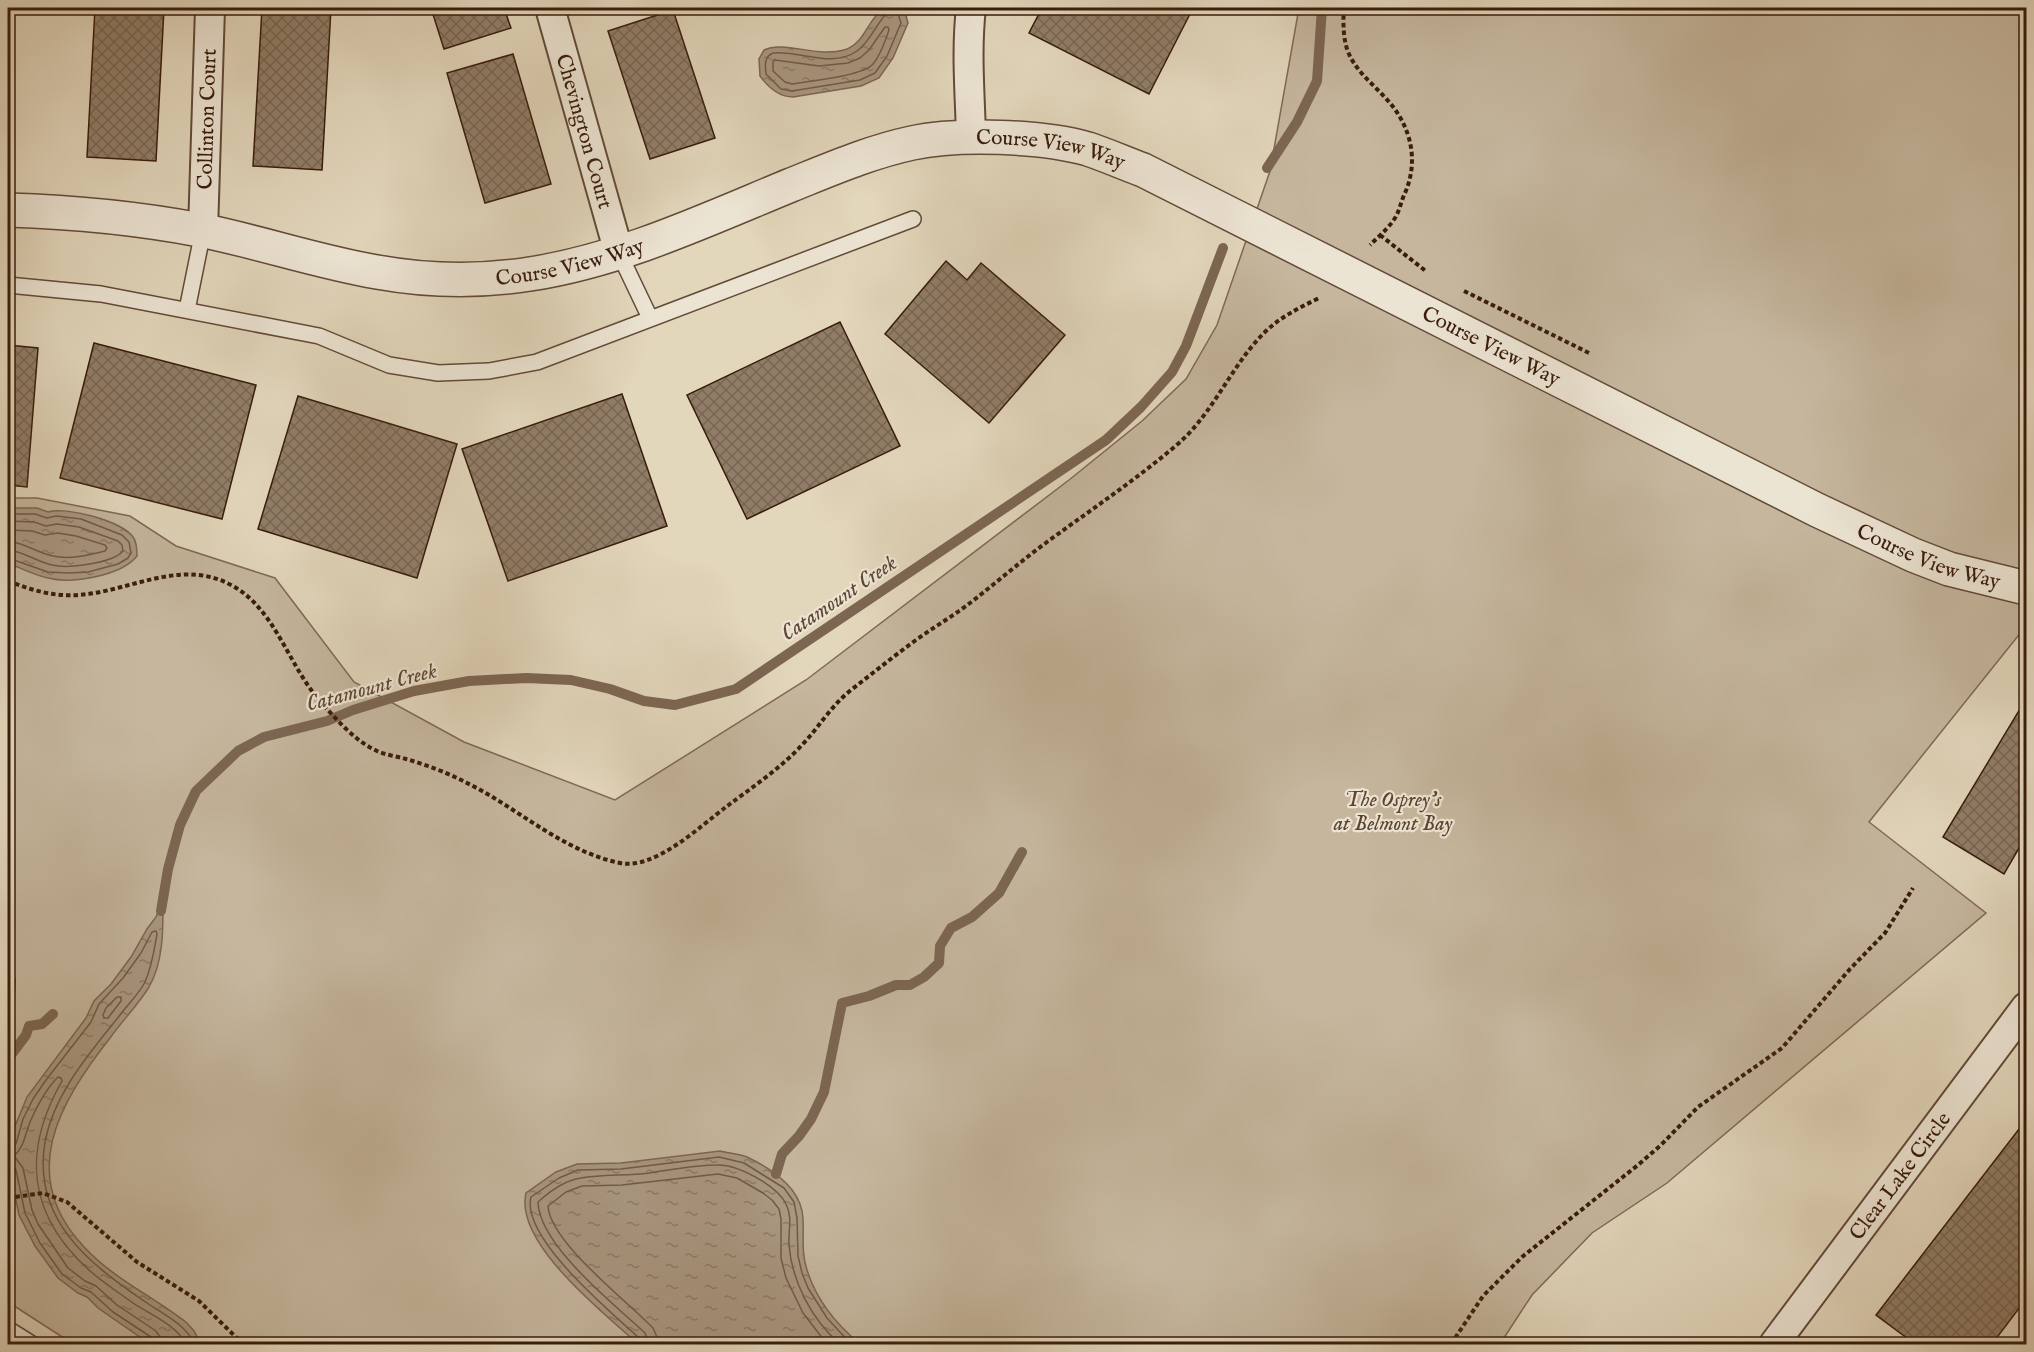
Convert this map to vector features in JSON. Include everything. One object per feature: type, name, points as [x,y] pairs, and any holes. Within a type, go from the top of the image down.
[{"type":"street","name":"Collinton Court","points":[[203,231],[210,8]]},
{"type":"street","name":"Chevington Court","points":[[550,8],[619,253]]},
{"type":"street","points":[[971,8],[969,75],[972,137]]},
{"type":"street","name":"Course View Way","points":[[8,210],[145,220],[203,231],[379,273],[440,279],[487,279],[531,274],[619,253],[673,234],[873,153],[915,142],[972,137],[1032,140],[1086,149],[1143,170],[1817,510],[1913,555],[1949,569],[2026,588]]},
{"type":"street","name":"Clear Lake Circle","points":[[1774,1344],[2026,1007]]},
{"type":"lane","points":[[8,285],[101,294],[319,336],[389,365],[438,373],[489,371],[537,362],[913,219]]},
{"type":"lane","points":[[187,310],[203,231]]},
{"type":"lane","points":[[619,253],[650,318]]},
{"type":"lane","points":[[8,1329],[32,1344]]},
{"type":"path","points":[[8,581],[47,593],[75,595],[176,573],[211,576],[230,584],[255,603],[320,701],[353,734],[374,750],[432,768],[471,785],[544,831],[608,859],[622,864],[633,864],[660,854],[675,846],[792,755],[834,705],[848,693],[914,641],[967,605],[1048,542],[1124,488],[1181,441],[1205,414],[1248,351],[1265,332],[1283,317],[1333,288],[1394,219],[1410,176],[1412,149],[1410,136],[1390,103],[1368,82],[1347,49],[1344,35],[1344,8]]},
{"type":"path","points":[[1380,236],[1414,264],[1434,276]]},
{"type":"path","points":[[1455,288],[1594,356]]},
{"type":"path","points":[[1451,1344],[1473,1309],[1492,1285],[1522,1257],[1638,1165],[1698,1107],[1782,1048],[1850,969],[1885,933],[1913,888]]},
{"type":"path","points":[[8,1198],[43,1193],[67,1202],[137,1262],[199,1301],[243,1344]]},
{"type":"green space","name":"The Osprey's at Belmont Bay","points":[[1299,8],[2026,8],[2026,626],[1869,822],[1986,913],[1667,1183],[1592,1233],[1532,1295],[1500,1344],[73,1344],[8,1302],[8,498],[37,498],[130,516],[176,546],[275,578],[354,682],[464,742],[615,800],[806,680],[1069,480],[1142,421],[1186,379],[1217,325],[1270,171]]},
{"type":"water","points":[[886,8],[900,8],[905,12],[908,23],[893,58],[879,78],[861,86],[793,97],[774,91],[760,76],[759,59],[764,50],[781,47],[823,52],[844,50],[857,42],[880,12]]},
{"type":"water","points":[[8,508],[37,508],[48,512],[67,511],[106,520],[127,531],[133,537],[137,556],[120,569],[96,577],[58,580],[33,573],[8,563]]},
{"type":"water","points":[[163,899],[162,944],[154,977],[145,994],[91,1063],[75,1088],[61,1114],[52,1140],[49,1167],[53,1194],[64,1221],[85,1248],[121,1278],[187,1323],[201,1344],[150,1344],[58,1278],[35,1246],[19,1215],[9,1167],[8,1150],[27,1097],[86,1018],[94,1001],[111,984],[131,957],[156,917]]},
{"type":"water","points":[[720,1151],[744,1156],[757,1162],[784,1181],[791,1189],[801,1208],[804,1257],[811,1281],[828,1311],[860,1344],[638,1344],[584,1296],[547,1255],[526,1213],[526,1193],[556,1172],[577,1164],[621,1163]]},
{"type":"building","points":[[95,8],[164,8],[156,161],[87,157]]},
{"type":"building","points":[[262,8],[331,8],[322,170],[253,166]]},
{"type":"building","points":[[431,8],[504,8],[511,28],[444,49]]},
{"type":"building","points":[[1042,8],[1193,8],[1149,94],[1029,33]]},
{"type":"building","points":[[673,10],[715,138],[650,159],[608,31]]},
{"type":"building","points":[[513,54],[551,184],[485,203],[447,73]]},
{"type":"building","points":[[946,261],[967,280],[981,263],[1065,335],[989,423],[885,334]]},
{"type":"building","points":[[840,322],[900,446],[747,519],[687,395]]},
{"type":"building","points":[[94,343],[256,385],[222,519],[60,478]]},
{"type":"building","points":[[8,345],[38,348],[27,487],[8,485]]},
{"type":"building","points":[[622,394],[667,526],[508,581],[462,449]]},
{"type":"building","points":[[298,396],[457,444],[417,578],[258,529]]},
{"type":"building","points":[[2026,699],[2026,836],[2004,874],[1943,837]]},
{"type":"building","points":[[2026,1120],[2026,1299],[1992,1344],[1915,1344],[1876,1315]]},
{"type":"waterway","name":"Catamount Creek","points":[[1267,168],[1297,122],[1317,81],[1322,8]]},
{"type":"waterway","name":"Catamount Creek","points":[[161,911],[168,869],[180,825],[196,791],[238,751],[264,737],[327,721],[353,710],[414,691],[469,681],[526,678],[571,680],[610,689],[644,701],[675,705],[736,689],[1106,440],[1141,407],[1172,372],[1186,346],[1223,248]]},
{"type":"waterway","points":[[776,1174],[782,1154],[811,1119],[824,1092],[842,1003],[869,996],[896,985],[910,985],[924,977],[939,963],[940,946],[951,928],[972,917],[999,893],[1022,852]]},
{"type":"waterway","points":[[8,1009],[11,980]]},
{"type":"waterway","points":[[8,1059],[26,1035],[29,1026],[42,1024],[53,1014]]}]
